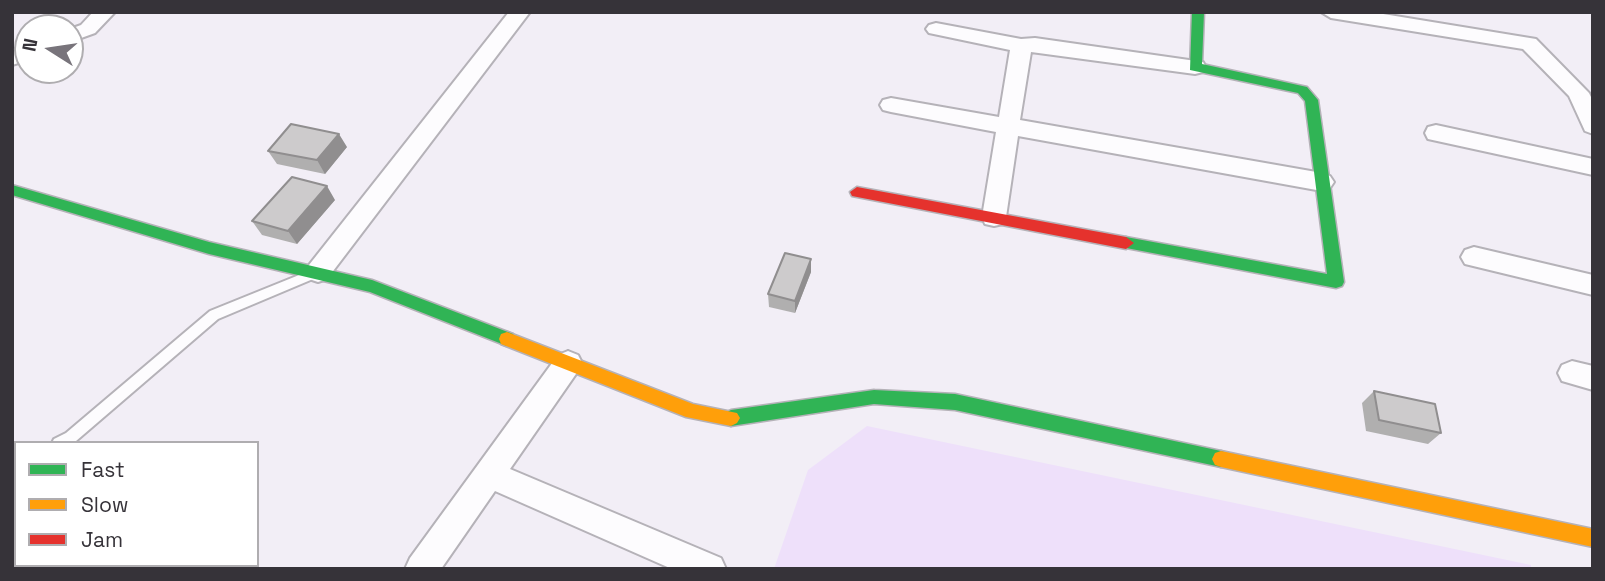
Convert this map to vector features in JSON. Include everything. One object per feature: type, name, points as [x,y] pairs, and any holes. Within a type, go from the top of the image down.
[{"type":"street","points":[[84,31],[105,12]]},
{"type":"street","points":[[318,272],[520,12]]},
{"type":"street","points":[[1195,67],[1198,12]]},
{"type":"street","points":[[1340,13],[1530,44],[1578,93],[1593,126]]},
{"type":"street","points":[[857,192],[1336,282],[1311,100],[1302,90],[1195,67],[1035,45],[1021,46],[936,29]]},
{"type":"street","points":[[994,217],[1021,46]]},
{"type":"street","points":[[891,105],[1322,182]]},
{"type":"street","points":[[1436,133],[1593,167]]},
{"type":"street","points":[[12,190],[209,248],[372,286],[691,412],[732,418],[874,397],[955,402],[1593,538]]},
{"type":"street","points":[[1474,257],[1593,285]]},
{"type":"street","points":[[421,569],[568,363]]},
{"type":"street","points":[[489,474],[710,569]]},
{"type":"lane","points":[[63,441],[214,315],[318,272]]},
{"type":"shaded area","points":[[867,426],[1531,565],[1531,569],[774,569],[808,470]]},
{"type":"building","points":[[291,124],[339,134],[317,160],[268,151]]},
{"type":"building","points":[[292,177],[327,186],[288,231],[252,221]]},
{"type":"building","points":[[785,253],[811,259],[795,301],[768,294]]},
{"type":"building","points":[[1374,391],[1435,404],[1441,433],[1379,420]]},
{"type":"traffic: fast","points":[[1126,243],[1336,282],[1311,100],[1302,90],[1195,67],[1198,12]]},
{"type":"traffic: fast","points":[[12,190],[209,248],[372,286],[507,339]]},
{"type":"traffic: fast","points":[[731,418],[874,397],[955,402],[1221,459]]},
{"type":"traffic: slow","points":[[507,339],[692,412],[731,418]]},
{"type":"traffic: slow","points":[[1221,459],[1593,538]]},
{"type":"traffic: jam","points":[[857,192],[1126,243]]}]
